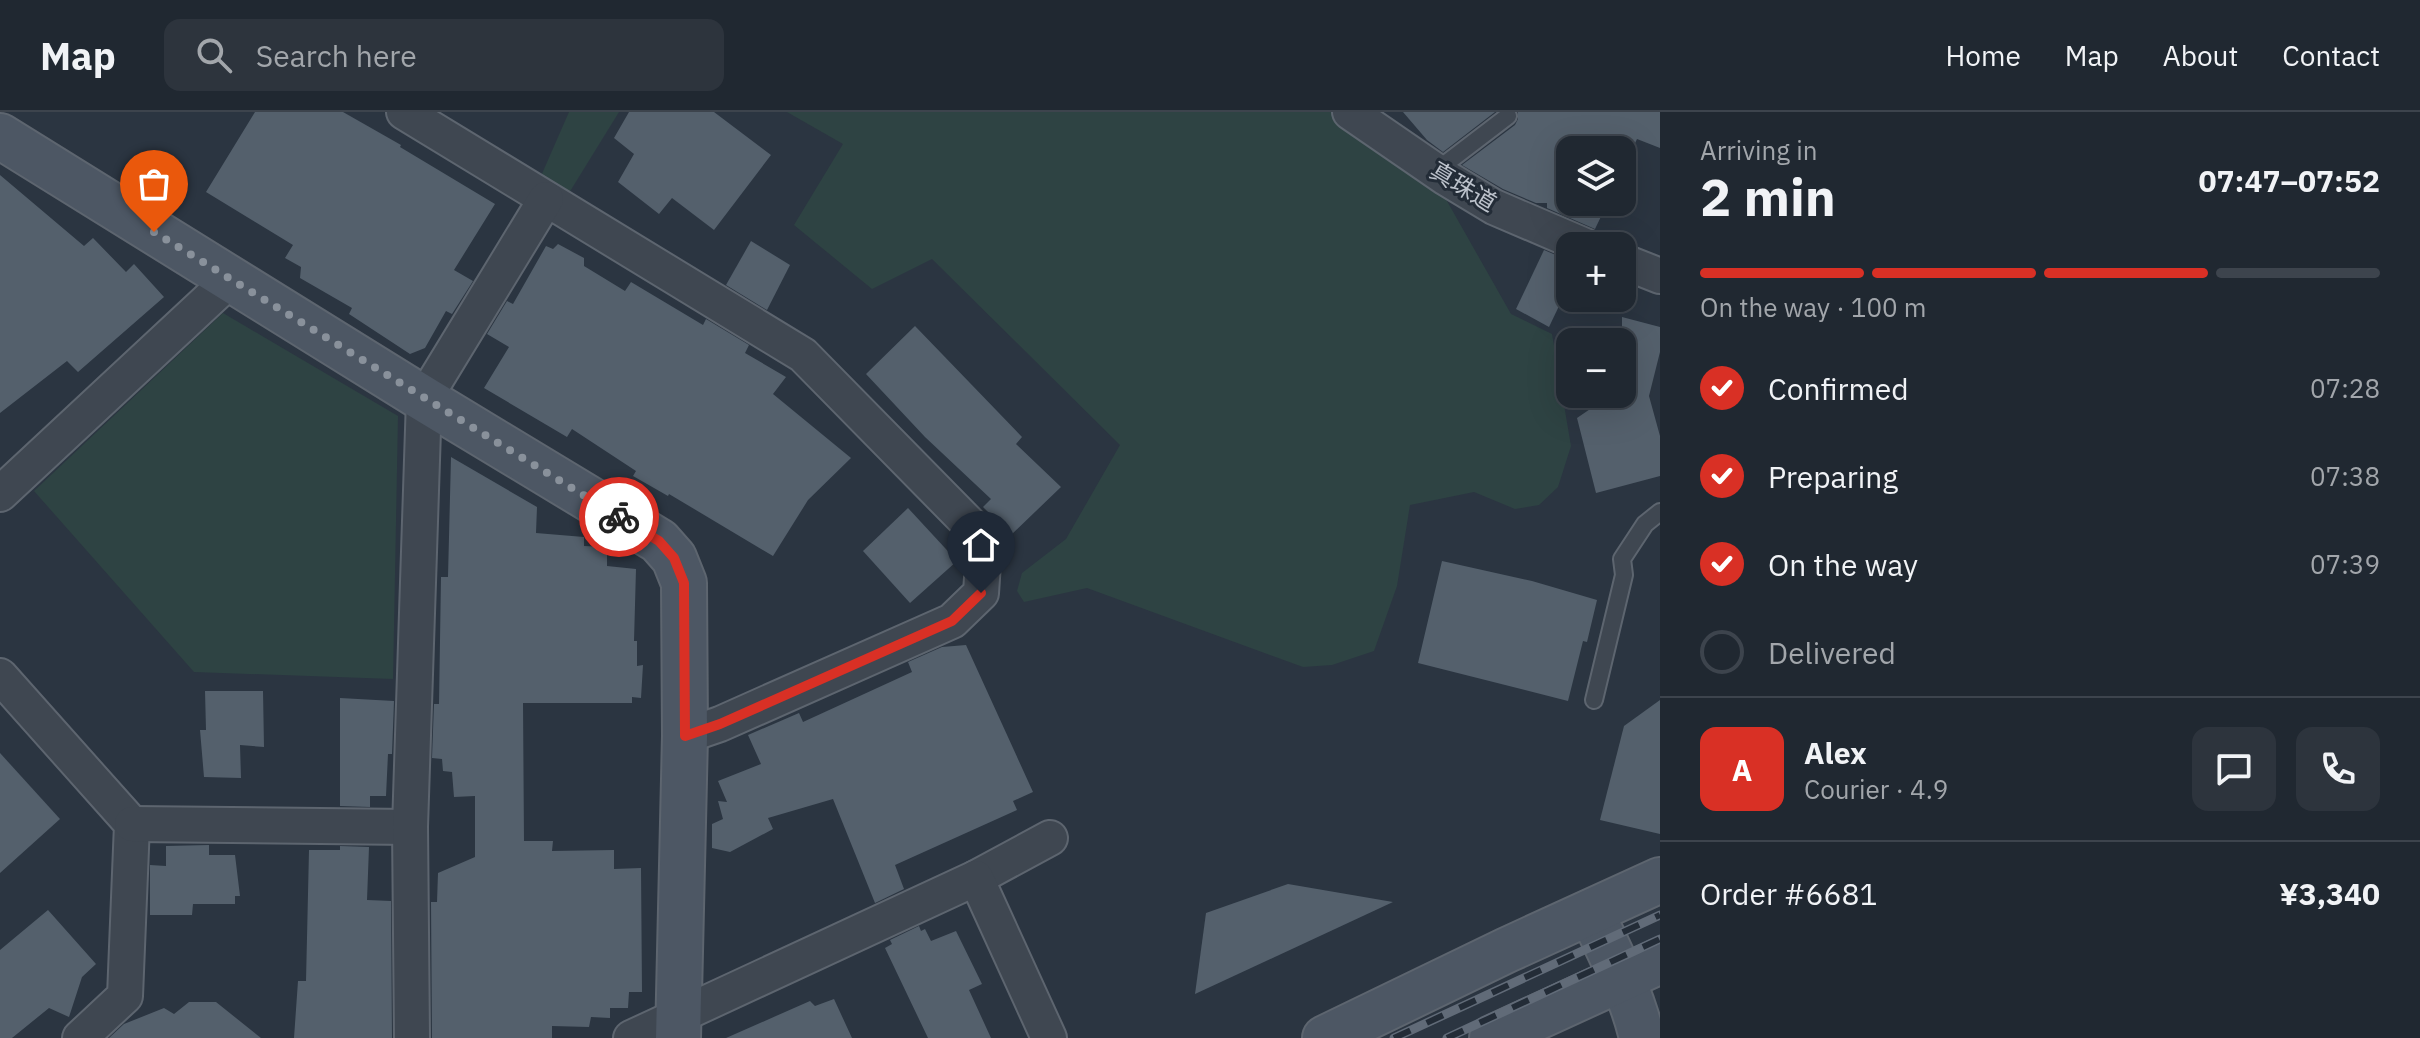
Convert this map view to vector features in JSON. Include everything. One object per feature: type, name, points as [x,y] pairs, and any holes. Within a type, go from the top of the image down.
[{"type":"street","points":[[404,112],[803,355],[976,531],[984,548],[981,593],[952,621],[720,724],[685,736]]},
{"type":"street","name":"真珠道","points":[[1350,112],[1494,207],[1556,234]]},
{"type":"street","points":[[0,136],[659,541],[674,558],[684,583],[685,736],[678,1028]]},
{"type":"street","points":[[412,1038],[410,827],[424,399],[546,199]]},
{"type":"street","points":[[1636,267],[1660,276]]},
{"type":"street","points":[[0,494],[231,279]]},
{"type":"street","points":[[0,676],[132,824],[125,996],[80,1038]]},
{"type":"street","points":[[132,824],[410,827]]},
{"type":"street","points":[[631,1038],[678,1028],[1050,838]]},
{"type":"street","points":[[976,878],[1049,1038]]},
{"type":"street","points":[[1325,1038],[1660,880]]},
{"type":"street","points":[[1591,912],[1641,970],[1638,1022],[1642,1038]]},
{"type":"street","points":[[1492,1038],[1641,970]]},
{"type":"lane","points":[[1436,171],[1508,116]]},
{"type":"lane","points":[[1594,700],[1624,575],[1622,559],[1645,524],[1660,512]]},
{"type":"green space","points":[[569,112],[619,112],[569,193],[541,176]]},
{"type":"green space","points":[[787,112],[1378,112],[1426,164],[1511,314],[1552,334],[1556,358],[1556,408],[1565,408],[1571,446],[1558,487],[1539,505],[1515,509],[1474,492],[1410,505],[1397,586],[1374,651],[1332,665],[1303,667],[1087,588],[1024,602],[1017,591],[1022,573],[1066,539],[1120,445],[932,259],[872,289],[794,225],[843,144]]},
{"type":"green space","points":[[223,313],[398,416],[393,679],[194,672],[34,491]]},
{"type":"building","points":[[255,112],[343,112],[495,204],[454,270],[473,281],[452,314],[446,311],[425,348],[410,354],[349,314],[352,308],[300,278],[301,267],[285,258],[293,245],[206,192]]},
{"type":"building","points":[[629,112],[714,112],[771,155],[714,230],[672,198],[659,214],[618,182],[634,154],[614,138]]},
{"type":"building","points":[[1403,112],[1495,112],[1443,152],[1427,140]]},
{"type":"building","points":[[1518,112],[1660,112],[1660,148],[1636,141],[1636,136],[1556,136],[1556,212],[1547,208],[1547,203],[1536,203],[1503,189],[1462,165],[1515,125]]},
{"type":"building","points":[[0,175],[84,246],[93,238],[126,272],[134,264],[164,297],[78,372],[67,361],[0,413]]},
{"type":"building","points":[[1565,216],[1601,216],[1595,229]]},
{"type":"building","points":[[751,241],[790,265],[767,310],[726,285]]},
{"type":"building","points":[[558,244],[584,258],[584,266],[625,291],[631,282],[703,325],[706,319],[749,345],[745,353],[786,377],[773,394],[851,458],[808,500],[773,556],[633,476],[636,471],[572,429],[567,437],[484,388],[509,347],[487,334],[507,301],[513,304],[546,246],[553,249]]},
{"type":"building","points":[[1544,250],[1556,255],[1556,312],[1549,327],[1516,309]]},
{"type":"building","points":[[1622,317],[1660,327],[1660,352],[1649,396],[1660,436],[1660,476],[1596,493],[1577,418],[1592,408],[1636,408],[1636,328],[1622,328]]},
{"type":"building","points":[[915,326],[1022,437],[1016,444],[1061,487],[1011,535],[983,507],[991,499],[925,437],[866,374]]},
{"type":"building","points":[[451,457],[537,507],[536,533],[584,537],[584,546],[607,547],[607,566],[636,569],[634,641],[637,641],[637,666],[643,665],[641,698],[632,697],[632,703],[523,703],[524,841],[553,841],[552,851],[614,850],[614,869],[641,868],[642,992],[629,992],[628,1008],[610,1008],[610,1018],[591,1017],[589,1027],[552,1026],[552,1038],[432,1038],[431,902],[437,902],[438,873],[475,857],[475,796],[454,797],[452,772],[443,771],[442,759],[432,758],[434,704],[439,704],[441,577],[448,577]]},
{"type":"building","points":[[908,508],[957,561],[910,603],[863,551]]},
{"type":"building","points":[[1442,561],[1532,581],[1597,600],[1568,701],[1418,663]]},
{"type":"building","points":[[966,645],[1033,792],[1013,801],[1017,810],[895,865],[904,889],[875,903],[833,799],[768,818],[773,829],[730,852],[712,848],[712,824],[723,819],[718,801],[727,802],[718,781],[761,764],[748,735],[799,713],[803,722],[912,672],[908,662],[942,647]]},
{"type":"building","points":[[205,691],[263,691],[264,747],[240,745],[241,778],[204,777],[200,730],[206,730]]},
{"type":"building","points":[[340,698],[394,701],[392,754],[388,754],[386,796],[370,796],[370,807],[340,806]]},
{"type":"building","points":[[1660,700],[1660,834],[1600,820],[1624,726]]},
{"type":"building","points":[[0,753],[60,819],[0,873]]},
{"type":"building","points":[[209,845],[209,855],[235,855],[240,896],[235,896],[235,904],[193,904],[192,915],[150,915],[150,865],[166,866],[166,846]]},
{"type":"building","points":[[340,846],[369,847],[367,900],[391,901],[392,1038],[294,1038],[298,981],[306,981],[309,850],[340,850]]},
{"type":"building","points":[[1288,884],[1393,902],[1195,994],[1206,913]]},
{"type":"building","points":[[48,910],[96,964],[82,977],[69,1017],[49,1008],[12,1038],[0,1038],[0,950]]},
{"type":"building","points":[[919,926],[921,931],[925,929],[931,941],[956,931],[982,984],[969,990],[991,1038],[928,1038],[885,948],[892,944],[890,940]]},
{"type":"building","points":[[834,999],[852,1038],[726,1038],[810,1001],[815,1006]]},
{"type":"building","points":[[189,1002],[216,1002],[261,1038],[109,1038],[124,1024],[164,1008],[174,1014]]},
{"type":"railway","points":[[1394,1038],[1660,915]]},
{"type":"railway","points":[[1447,1038],[1660,939]]},
{"type":"way so far","points":[[154,232],[619,517]]},
{"type":"route","points":[[619,517],[659,541],[674,558],[684,583],[685,736],[720,724],[952,621],[981,593]]}]
